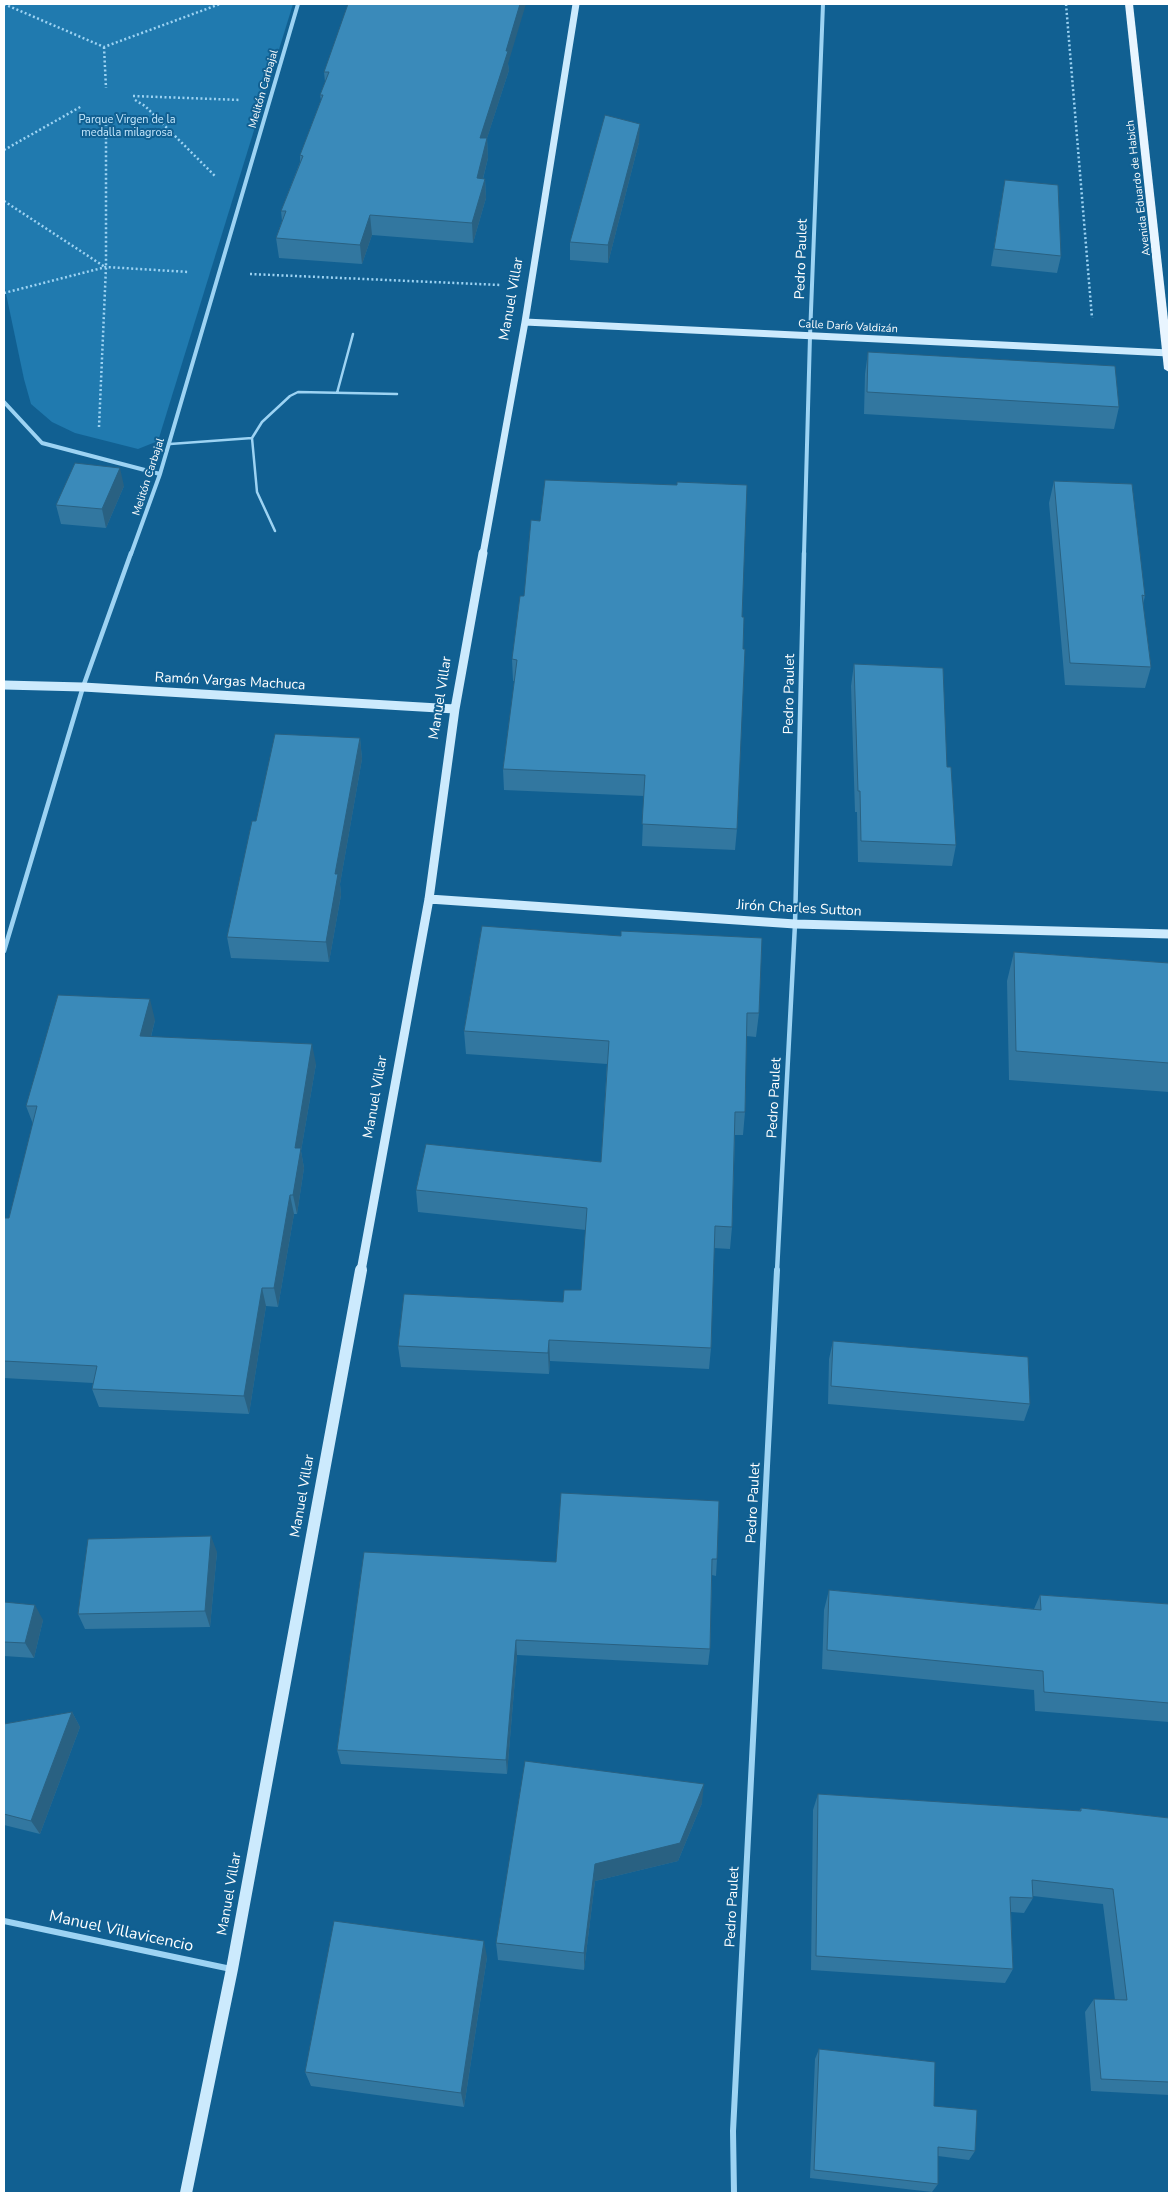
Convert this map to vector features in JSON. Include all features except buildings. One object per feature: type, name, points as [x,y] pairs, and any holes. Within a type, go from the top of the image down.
[{"type":"main road","name":"Avenida Eduardo de Habich","points":[[1129,4],[1169,369]]},
{"type":"street","name":"Melitón Carbajal","points":[[4,951],[84,687],[170,444],[298,4]]},
{"type":"street","name":"Manuel Villar","points":[[186,2193],[232,1969],[429,899],[455,709],[526,322],[576,4]]},
{"type":"street","name":"Pedro Paulet","points":[[734,2193],[733,2131],[795,924],[810,336],[823,4]]},
{"type":"street","name":"Calle Darío Valdizán","points":[[526,322],[1168,353]]},
{"type":"street","points":[[4,402],[42,443],[160,474]]},
{"type":"street","name":"Ramón Vargas Machuca","points":[[4,685],[84,687],[455,709]]},
{"type":"street","name":"Jirón Charles Sutton","points":[[429,899],[795,924],[1169,934]]},
{"type":"street","name":"Manuel Villavicencio","points":[[4,1921],[232,1969]]},
{"type":"lane","points":[[336,393],[353,334]]},
{"type":"lane","points":[[275,531],[257,492],[252,438],[262,422],[294,393],[397,394]]},
{"type":"lane","points":[[170,444],[252,438]]},
{"type":"path","points":[[4,4],[104,47],[220,4]]},
{"type":"path","points":[[1066,4],[1094,349]]},
{"type":"path","points":[[104,47],[106,88]]},
{"type":"path","points":[[133,96],[269,102]]},
{"type":"path","points":[[135,100],[145,106],[222,183]]},
{"type":"path","points":[[4,150],[82,106]]},
{"type":"path","points":[[98,458],[106,267],[106,116]]},
{"type":"path","points":[[4,201],[106,267]]},
{"type":"path","points":[[4,293],[106,267],[219,274],[247,273],[531,286]]},
{"type":"green space","name":"Parque Virgen de la medalla milagrosa","points":[[4,4],[293,4],[158,441],[138,449],[75,433],[52,422],[31,404],[4,284]]}]
